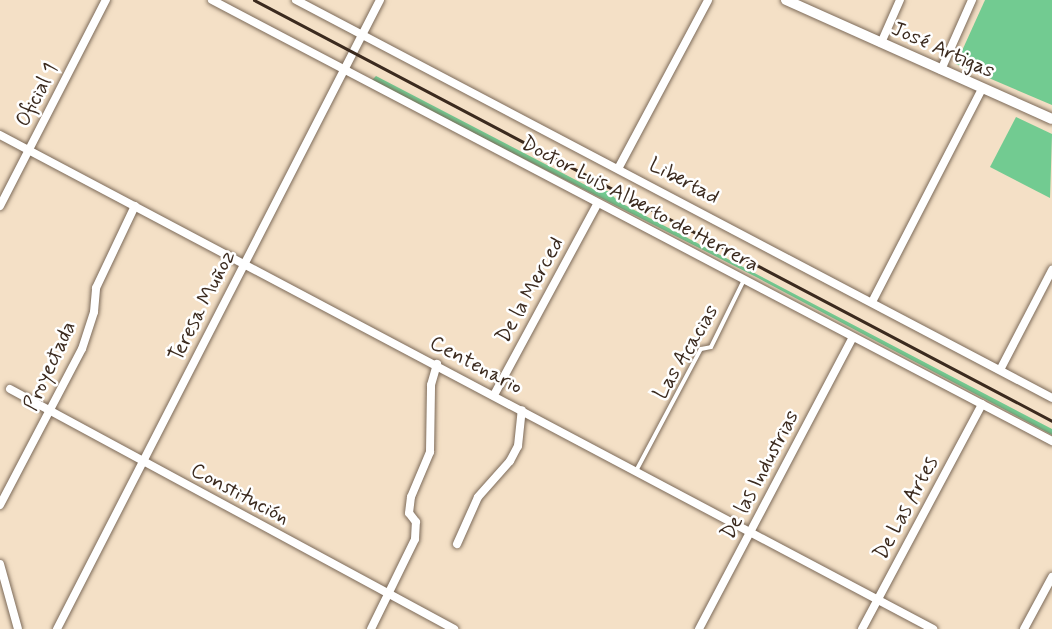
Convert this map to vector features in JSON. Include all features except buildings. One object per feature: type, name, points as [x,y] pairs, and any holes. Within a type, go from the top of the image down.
[{"type":"street","name":"Oficial 1","points":[[0,206],[106,0]]},
{"type":"street","name":"Doctor Luis Alberto de Herrera","points":[[212,0],[1052,441]]},
{"type":"street","name":"Libertad","points":[[296,0],[619,167],[1052,398]]},
{"type":"street","name":"Teresa Muñoz","points":[[57,629],[380,0]]},
{"type":"street","points":[[619,167],[708,0]]},
{"type":"street","name":"José Artigas","points":[[786,0],[1052,119]]},
{"type":"street","points":[[881,43],[900,0]]},
{"type":"street","points":[[941,70],[972,0]]},
{"type":"street","points":[[872,302],[982,89]]},
{"type":"street","name":"Centenario","points":[[0,135],[437,364],[933,629]]},
{"type":"street","name":"De la Merced","points":[[494,395],[598,203]]},
{"type":"street","name":"Proyectada","points":[[0,505],[82,349],[94,312],[96,288],[135,206]]},
{"type":"street","points":[[1000,370],[1052,270]]},
{"type":"street","name":"De las Industrias","points":[[699,629],[853,337]]},
{"type":"street","points":[[371,629],[415,540],[416,522],[409,513],[411,497],[430,452],[431,385],[437,364]]},
{"type":"street","name":"Constitución","points":[[10,388],[144,463],[454,629]]},
{"type":"street","name":"De Las Artes","points":[[862,629],[982,404]]},
{"type":"street","points":[[457,544],[478,497],[510,461],[518,446],[522,410]]},
{"type":"street","points":[[0,564],[18,629]]},
{"type":"street","points":[[1024,629],[1052,577]]},
{"type":"lane","name":"Las Acacias","points":[[636,471],[701,350],[711,347],[744,279]]},
{"type":"green space","points":[[985,0],[1052,0],[1052,105],[956,64]]},
{"type":"green space","points":[[376,76],[595,190],[608,191],[619,202],[1052,429],[1052,435],[758,278],[371,81]]},
{"type":"green space","points":[[1016,117],[1052,134],[1050,198],[990,167]]},
{"type":"railway","points":[[254,0],[1052,421]]}]
